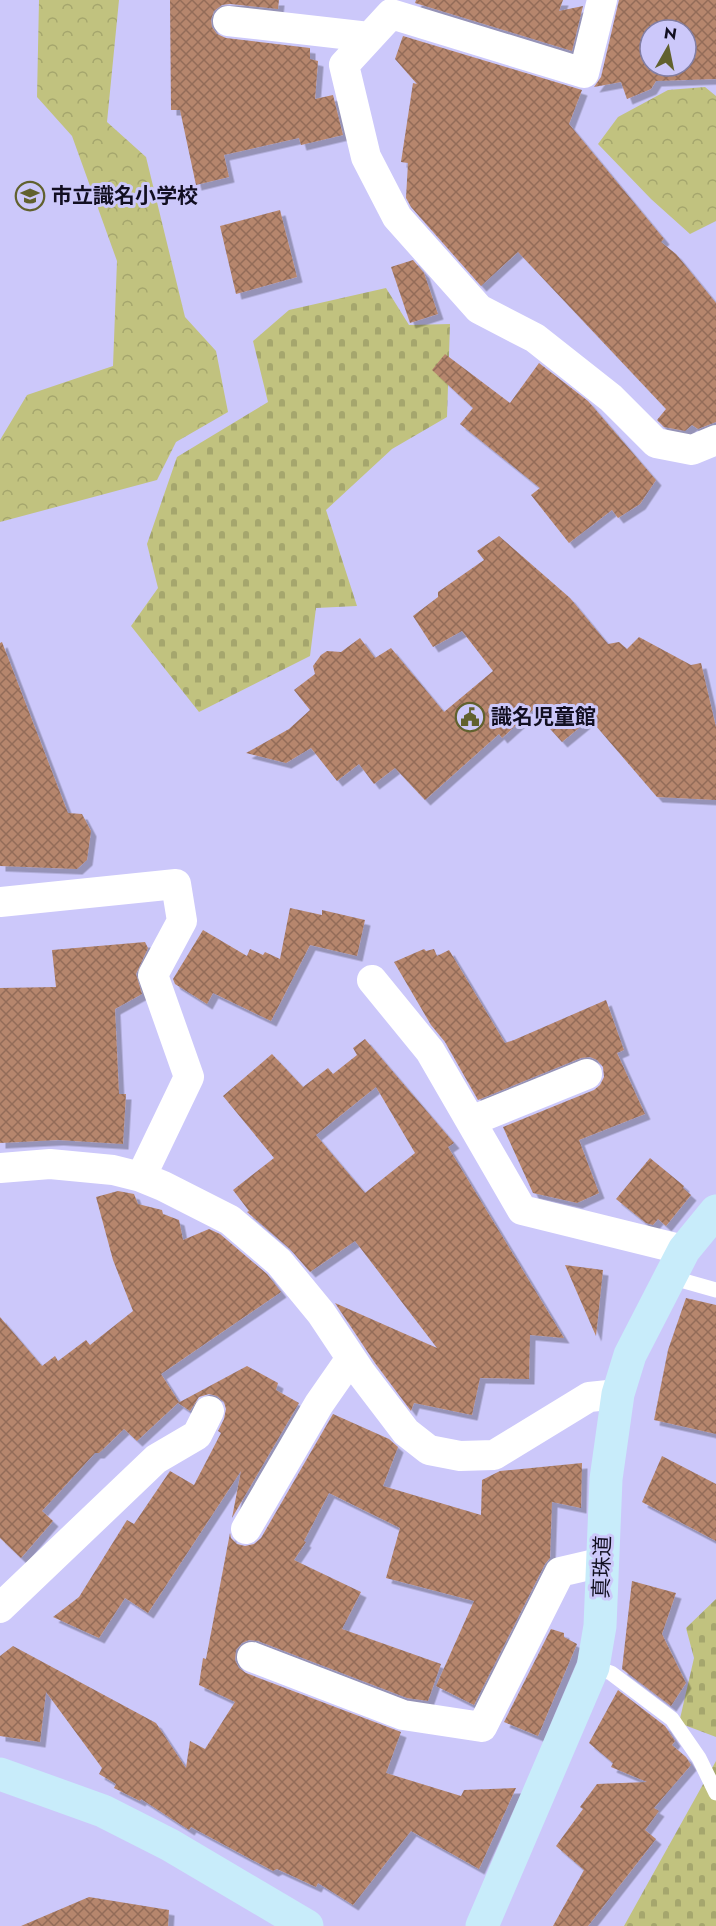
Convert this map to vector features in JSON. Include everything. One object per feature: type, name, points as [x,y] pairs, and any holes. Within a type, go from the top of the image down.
[{"type":"street","points":[[602,0],[584,73],[391,14],[344,65],[366,157],[397,217],[479,309],[535,338],[611,398],[656,443],[692,450],[716,440]]},
{"type":"street","points":[[228,21],[369,37]]},
{"type":"street","points":[[0,902],[176,884],[182,921],[153,975],[189,1077],[141,1177]]},
{"type":"street","points":[[372,980],[430,1051],[522,1210],[677,1264]]},
{"type":"street","points":[[471,1121],[587,1074]]},
{"type":"street","points":[[0,1168],[50,1164],[113,1170],[141,1177],[230,1220],[279,1262],[321,1314],[406,1432],[429,1450],[460,1456],[494,1455],[589,1397],[618,1394]]},
{"type":"street","name":"真珠道","points":[[482,1926],[593,1667],[600,1626],[606,1479],[618,1394],[630,1355],[677,1264],[716,1211]]},
{"type":"street","points":[[246,1529],[319,1404],[351,1358]]},
{"type":"street","points":[[0,1608],[156,1459],[197,1435],[209,1412]]},
{"type":"street","points":[[252,1657],[403,1715],[482,1726],[560,1572],[603,1562]]},
{"type":"street","points":[[0,1774],[103,1811],[170,1845],[307,1926]]},
{"type":"lane","points":[[677,1264],[716,1290]]},
{"type":"lane","points":[[593,1667],[611,1673],[672,1719],[699,1758],[716,1793]]},
{"type":"green space","points":[[39,0],[119,0],[107,122],[146,157],[185,317],[216,351],[228,412],[176,442],[157,480],[0,522],[0,440],[27,395],[113,366],[117,261],[72,136],[37,97]]},
{"type":"green space","points":[[705,87],[716,96],[716,221],[690,234],[651,199],[598,144],[618,117],[668,90]]},
{"type":"green space","points":[[386,288],[409,325],[450,324],[447,417],[392,449],[326,510],[357,606],[316,608],[310,656],[199,712],[131,626],[158,588],[147,544],[177,457],[268,402],[253,341],[289,310]]},
{"type":"green space","points":[[716,1599],[716,1737],[679,1723],[694,1658],[686,1628]]},
{"type":"green space","points":[[716,1761],[716,1926],[624,1926]]},
{"type":"building","points":[[170,0],[279,0],[278,9],[222,5],[214,11],[211,20],[212,27],[217,34],[226,38],[310,48],[310,59],[318,61],[315,99],[333,95],[343,135],[301,145],[299,138],[224,155],[229,177],[196,185],[180,110],[171,110]]},
{"type":"building","points":[[416,0],[563,0],[559,11],[583,6],[572,51],[415,3]]},
{"type":"building","points":[[619,0],[716,0],[716,79],[656,81],[651,89],[627,99],[621,82],[594,87],[601,77]]},
{"type":"building","points":[[403,36],[582,90],[569,124],[664,239],[661,242],[676,254],[716,303],[716,422],[698,429],[692,425],[685,431],[664,427],[657,420],[666,409],[518,252],[481,286],[411,207],[406,198],[408,163],[401,162],[413,83],[417,84],[395,59]]},
{"type":"building","points":[[280,210],[297,277],[236,294],[220,226]]},
{"type":"building","points":[[413,260],[424,273],[438,314],[410,323],[391,267]]},
{"type":"building","points":[[445,354],[510,403],[539,363],[588,401],[656,480],[640,504],[618,518],[612,510],[569,543],[531,495],[540,488],[460,424],[473,408],[432,370]]},
{"type":"building","points":[[499,536],[570,598],[608,644],[619,642],[627,649],[639,637],[691,665],[701,663],[716,727],[716,800],[657,797],[590,719],[562,742],[533,710],[502,738],[499,734],[425,800],[395,768],[374,784],[359,764],[337,781],[311,748],[286,763],[246,753],[289,729],[310,710],[294,690],[315,674],[313,666],[321,655],[327,651],[341,652],[360,638],[375,658],[391,648],[444,712],[493,671],[462,631],[433,647],[413,616],[438,597],[438,592],[484,560],[477,551]]},
{"type":"building","points":[[2,642],[68,813],[82,814],[91,831],[87,860],[77,869],[0,866],[0,643]]},
{"type":"building","points":[[290,908],[322,915],[322,910],[365,920],[357,956],[310,945],[271,1021],[213,993],[207,1004],[175,984],[173,979],[203,930],[247,956],[250,949],[263,955],[265,952],[280,959]]},
{"type":"building","points":[[145,942],[148,948],[136,974],[142,994],[115,1009],[119,1094],[126,1094],[123,1144],[58,1140],[0,1143],[0,988],[56,987],[52,950]]},
{"type":"building","points":[[424,949],[426,951],[434,949],[437,956],[449,950],[505,1043],[606,1000],[624,1050],[617,1053],[645,1114],[579,1140],[599,1193],[577,1203],[533,1193],[503,1127],[594,1090],[604,1077],[603,1067],[597,1060],[590,1057],[581,1058],[478,1100],[445,1042],[431,1025],[394,962]]},
{"type":"building","points":[[365,1039],[454,1143],[448,1147],[564,1338],[530,1335],[529,1379],[480,1378],[472,1415],[414,1403],[411,1411],[375,1363],[335,1303],[437,1348],[355,1241],[310,1272],[290,1249],[247,1212],[249,1211],[233,1190],[274,1158],[223,1096],[272,1054],[303,1087],[328,1068],[333,1074],[357,1055],[353,1048]],"holes":[[[376,1087],[415,1153],[365,1193],[316,1135]]]},
{"type":"building","points":[[650,1158],[684,1186],[683,1188],[691,1195],[666,1226],[658,1219],[653,1225],[646,1223],[616,1199]]},
{"type":"building","points":[[118,1191],[134,1194],[138,1204],[162,1210],[163,1214],[179,1220],[183,1240],[209,1229],[220,1234],[267,1274],[281,1292],[161,1374],[179,1402],[137,1441],[124,1429],[99,1453],[95,1453],[42,1511],[53,1521],[21,1558],[0,1538],[0,1317],[42,1366],[55,1356],[58,1361],[86,1340],[90,1345],[133,1311],[113,1260],[96,1197]]},
{"type":"building","points":[[565,1265],[603,1270],[596,1336]]},
{"type":"building","points":[[686,1298],[716,1305],[716,1434],[654,1420],[668,1350]]},
{"type":"building","points":[[247,1366],[278,1383],[276,1390],[299,1403],[232,1518],[241,1471],[148,1613],[125,1598],[99,1638],[53,1617],[79,1597],[127,1520],[134,1524],[170,1471],[194,1485],[221,1433],[218,1431],[226,1409],[224,1402],[217,1396],[209,1394],[199,1397],[190,1411],[178,1403]]},
{"type":"building","points":[[333,1414],[389,1439],[398,1447],[383,1486],[481,1515],[482,1480],[500,1471],[582,1463],[581,1508],[552,1502],[550,1558],[474,1705],[436,1686],[474,1601],[386,1578],[400,1528],[329,1493],[304,1541],[306,1542],[294,1560],[361,1592],[342,1629],[441,1664],[428,1701],[407,1698],[258,1641],[249,1640],[242,1643],[236,1650],[235,1660],[239,1668],[246,1673],[401,1732],[386,1773],[461,1796],[464,1790],[516,1788],[479,1869],[411,1831],[353,1905],[318,1883],[316,1887],[277,1869],[273,1871],[191,1827],[189,1830],[141,1799],[140,1801],[114,1788],[116,1784],[99,1774],[102,1768],[46,1692],[40,1742],[0,1736],[0,1656],[13,1646],[156,1723],[186,1768],[190,1741],[205,1749],[235,1702],[199,1685],[230,1533],[231,1538],[237,1544],[245,1546],[254,1544],[261,1538]]},
{"type":"building","points":[[662,1456],[716,1484],[716,1541],[642,1502]]},
{"type":"building","points":[[632,1581],[676,1593],[662,1634],[686,1683],[671,1706],[622,1669]]},
{"type":"building","points":[[551,1629],[564,1633],[564,1637],[577,1644],[538,1736],[504,1722]]},
{"type":"building","points":[[618,1690],[665,1726],[675,1741],[672,1745],[686,1757],[691,1765],[654,1808],[659,1811],[645,1830],[656,1839],[588,1926],[553,1926],[584,1870],[556,1846],[583,1809],[580,1807],[597,1784],[647,1782],[611,1767],[613,1763],[589,1743]]},
{"type":"building","points":[[89,1897],[169,1910],[168,1926],[21,1926]]},
{"type":"place","name":"市立識名小学校","points":[[30,196]]},
{"type":"place","name":"識名児童館","points":[[470,717]]}]
